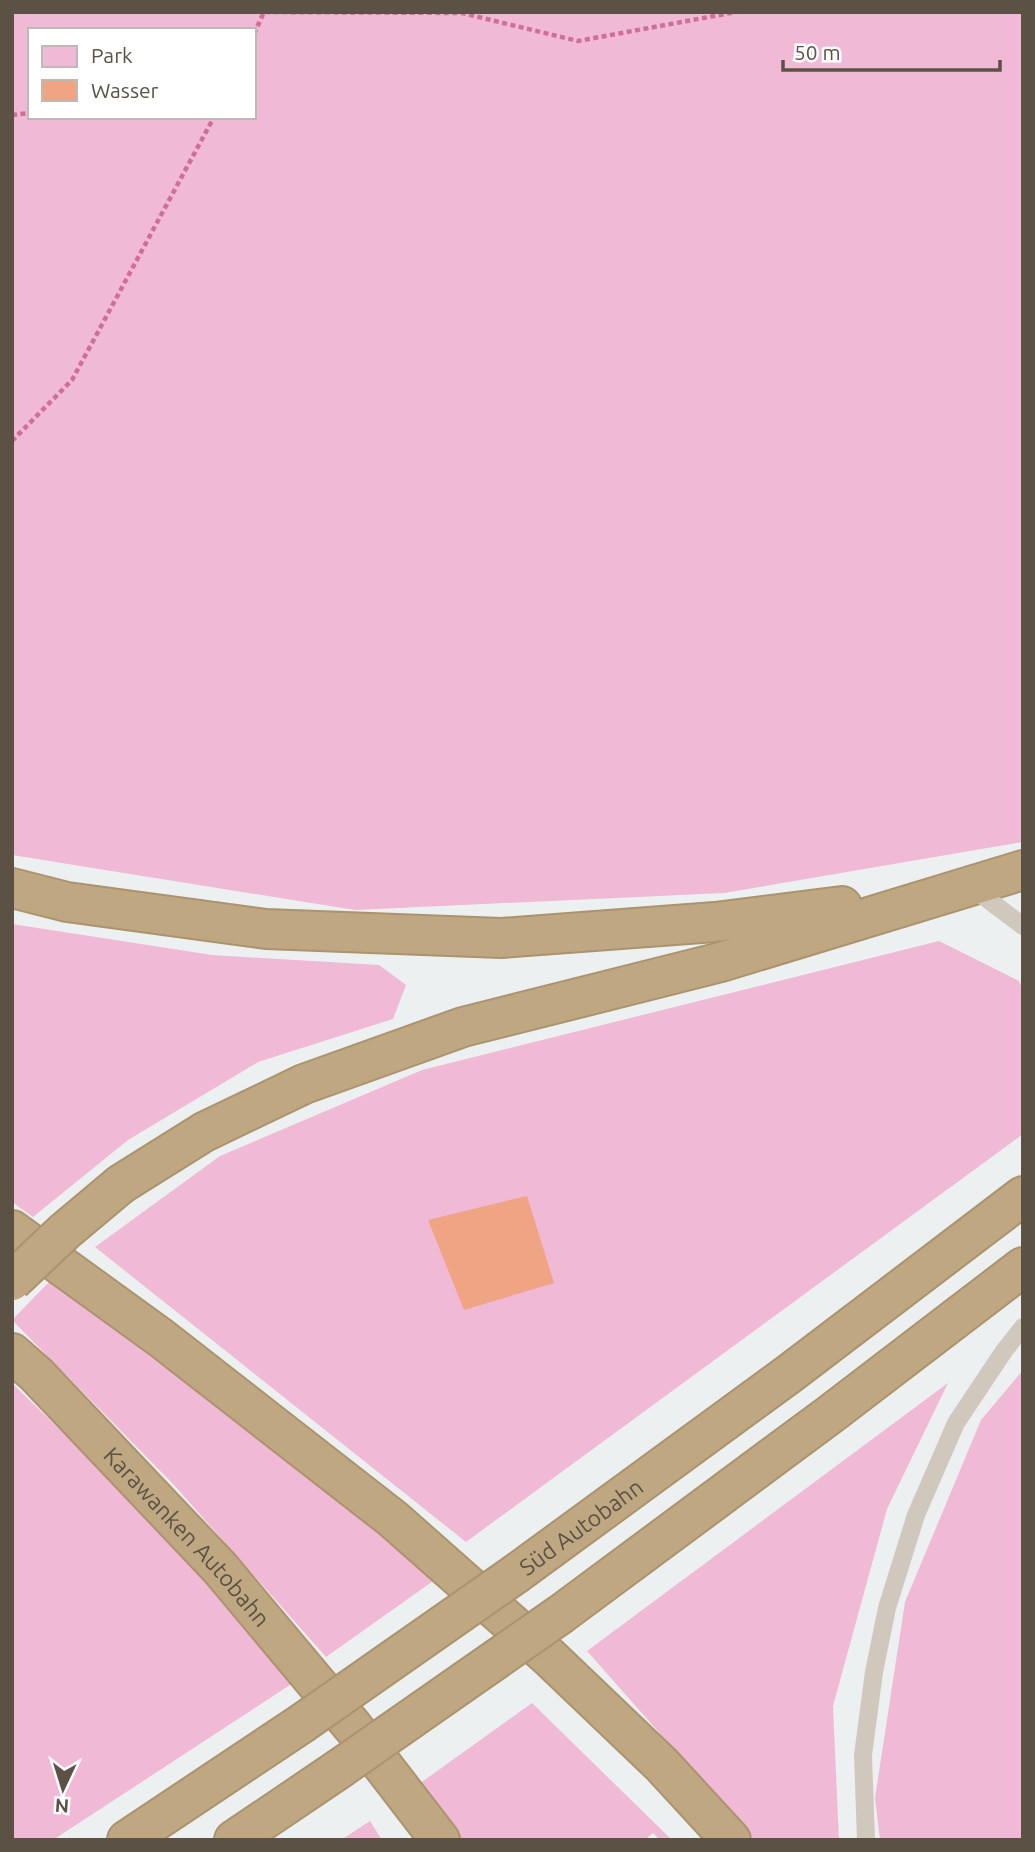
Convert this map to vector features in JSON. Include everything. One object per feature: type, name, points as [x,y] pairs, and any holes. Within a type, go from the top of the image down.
[{"type":"highway","points":[[12,1281],[65,1231],[121,1184],[204,1132],[304,1084],[463,1027],[721,962],[1023,870]]},
{"type":"highway","points":[[12,888],[67,902],[266,929],[501,937],[715,922],[959,888]]},
{"type":"highway","name":"Süd Autobahn","points":[[127,1840],[301,1724],[517,1573],[789,1374],[1023,1196]]},
{"type":"highway","points":[[12,1230],[161,1338],[393,1519],[550,1657],[662,1765],[731,1840]]},
{"type":"highway","points":[[234,1840],[561,1614],[1023,1267]]},
{"type":"highway","name":"Karawanken Autobahn","points":[[12,1353],[36,1374],[220,1568],[354,1727],[440,1840]]},
{"type":"lane","points":[[959,888],[1023,926]]},
{"type":"lane","points":[[866,1840],[863,1755],[874,1672],[887,1608],[916,1515],[956,1423],[1004,1350],[1023,1327]]},
{"type":"path","points":[[256,30],[264,12],[462,13],[578,41],[736,12]]},
{"type":"path","points":[[12,441],[72,380],[213,119]]},
{"type":"green space","points":[[12,12],[1023,12],[1023,842],[724,893],[355,910],[12,855]]},
{"type":"green space","points":[[12,924],[212,955],[379,965],[406,985],[393,1019],[258,1062],[128,1140],[33,1217],[12,1202]]},
{"type":"green space","points":[[939,941],[1019,981],[1023,990],[1023,1134],[466,1542],[95,1247],[220,1156],[422,1070]]},
{"type":"green space","points":[[49,1282],[244,1420],[436,1579],[326,1657],[174,1485],[12,1320]]},
{"type":"green space","points":[[1023,1370],[1023,1840],[880,1840],[875,1798],[905,1602],[981,1420]]},
{"type":"green space","points":[[12,1383],[138,1506],[296,1681],[53,1840],[12,1840]]},
{"type":"green space","points":[[948,1383],[887,1509],[833,1706],[839,1840],[754,1840],[587,1651]]},
{"type":"green space","points":[[532,1703],[672,1840],[660,1840],[653,1833],[645,1840],[457,1840],[419,1784]]},
{"type":"green space","points":[[370,1821],[382,1840],[341,1840]]},
{"type":"water","points":[[527,1196],[554,1283],[464,1310],[428,1220]]}]
